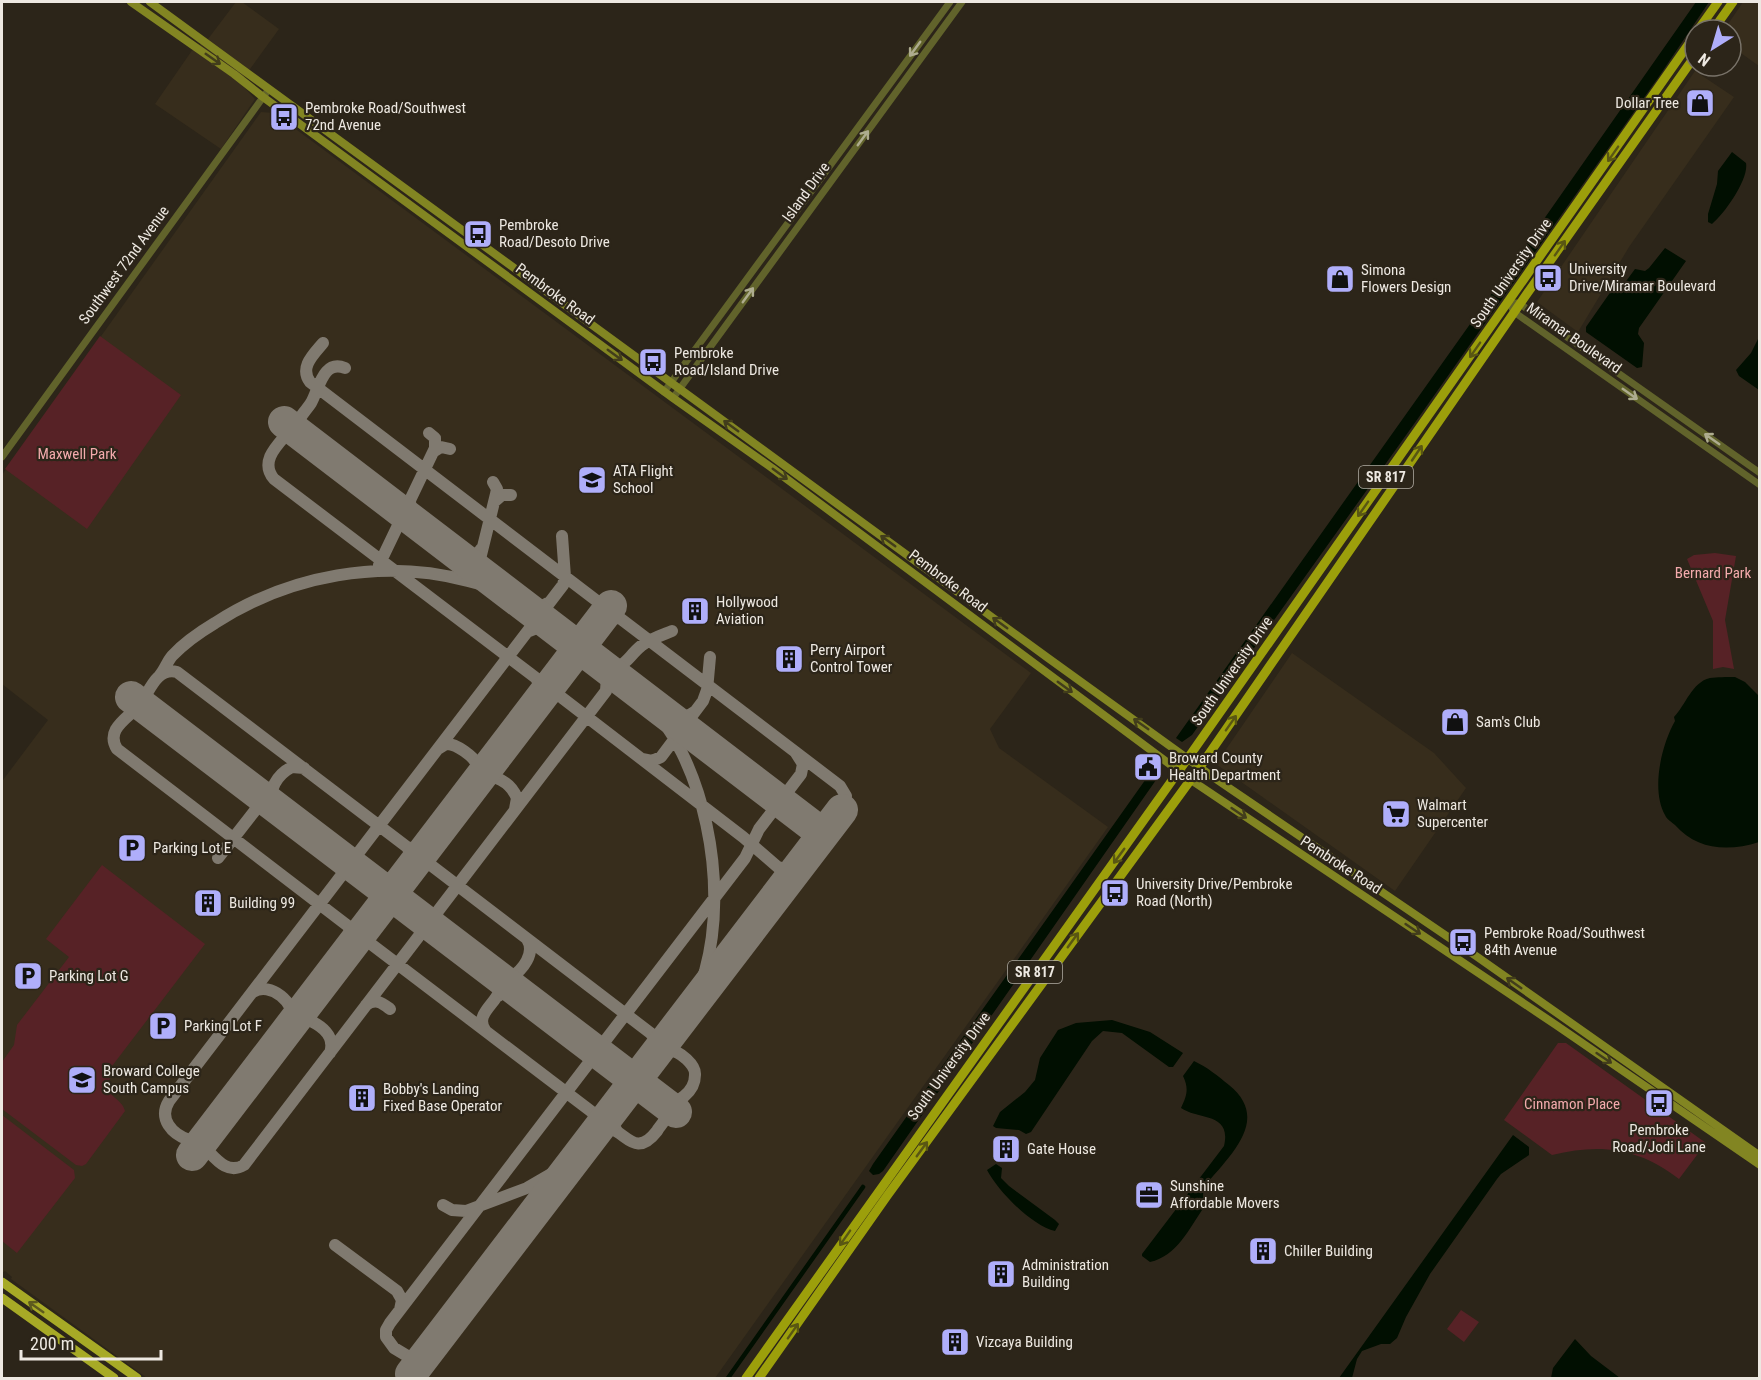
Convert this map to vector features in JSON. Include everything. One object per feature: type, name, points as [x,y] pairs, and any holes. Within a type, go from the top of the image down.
[{"type":"highway","points":[[2,1282],[137,1378]]},
{"type":"highway","points":[[2,1298],[114,1378]]},
{"type":"main road","name":"Pembroke Road","points":[[131,2],[142,5],[263,97],[664,392],[782,475],[1191,780],[1760,1165]]},
{"type":"main road","name":"Pembroke Road","points":[[151,2],[1200,767],[1760,1156]]},
{"type":"main road","points":[[142,5],[151,2]]},
{"type":"main road","points":[[1707,18],[1718,2]]},
{"type":"main road","points":[[1722,18],[1733,2]]},
{"type":"main road","points":[[142,5],[193,38],[202,38]]},
{"type":"main road","name":"South University Drive","points":[[746,1378],[1179,771],[1683,52]]},
{"type":"main road","name":"South University Drive","points":[[759,1378],[887,1196],[1191,780],[1514,312],[1683,73]]},
{"type":"main road","points":[[1632,126],[1633,144]]},
{"type":"main road","points":[[356,165],[364,164],[397,187],[405,187]]},
{"type":"main road","points":[[397,195],[410,199],[446,225],[457,225]]},
{"type":"main road","points":[[1285,644],[1288,633],[1320,582],[1318,573]]},
{"type":"main road","points":[[1448,952],[1455,942]]},
{"type":"street","name":"Island Drive","points":[[664,392],[950,2]]},
{"type":"street","name":"Island Drive","points":[[673,398],[962,2]]},
{"type":"street","name":"Southwest 72nd Avenue","points":[[2,456],[269,89]]},
{"type":"street","name":"Miramar Boulevard","points":[[1509,302],[1520,304],[1760,473]]},
{"type":"street","name":"Miramar Boulevard","points":[[1509,302],[1514,312],[1760,485]]},
{"type":"shaded area","points":[[236,2],[242,2],[279,29],[240,83],[255,99],[221,149],[155,104],[193,49],[208,39]]},
{"type":"shaded area","points":[[1696,2],[1709,2],[1698,18],[1685,18]]},
{"type":"shaded area","points":[[1743,2],[1759,2],[1759,66],[1743,55],[1743,18],[1732,18]]},
{"type":"shaded area","points":[[1683,21],[1683,41],[1414,424],[1192,735],[1182,742],[1176,738]]},
{"type":"shaded area","points":[[1690,78],[1706,78],[1734,97],[1629,247],[1578,332],[1537,302]]},
{"type":"shaded area","points":[[261,112],[274,113],[1031,673],[990,729],[999,748],[1108,827],[715,1378],[147,1378],[11,1279],[12,1277],[5,1271],[2,1273],[2,779],[48,720],[2,684],[2,475]]},
{"type":"shaded area","points":[[1732,152],[1746,163],[1744,178],[1729,204],[1712,224],[1708,222],[1708,214],[1717,184],[1718,171]]},
{"type":"shaded area","points":[[1665,248],[1686,261],[1639,328],[1638,334],[1644,343],[1642,367],[1637,368],[1586,332],[1586,327],[1614,287],[1624,284],[1635,269],[1645,271],[1649,268]]},
{"type":"shaded area","points":[[1759,337],[1760,390],[1739,376],[1736,370],[1751,353]]},
{"type":"shaded area","points":[[1292,653],[1434,753],[1466,788],[1395,891],[1216,764]]},
{"type":"shaded area","points":[[1735,677],[1745,682],[1759,696],[1759,842],[1736,847],[1714,847],[1693,840],[1668,820],[1661,805],[1658,781],[1662,755],[1675,721],[1674,717],[1694,689],[1698,684],[1710,678]]},
{"type":"shaded area","points":[[1153,769],[1160,774],[1156,780],[883,1171],[873,1175],[869,1171],[873,1164]]},
{"type":"shaded area","points":[[1112,1020],[1150,1032],[1183,1053],[1173,1067],[1169,1067],[1122,1033],[1103,1031],[1092,1041],[1031,1132],[1026,1134],[1019,1130],[993,1126],[1000,1112],[1025,1092],[1035,1080],[1040,1058],[1058,1030],[1076,1023]]},
{"type":"shaded area","points":[[1194,1061],[1221,1078],[1241,1098],[1247,1111],[1247,1124],[1234,1150],[1204,1187],[1203,1195],[1206,1202],[1204,1207],[1182,1240],[1168,1254],[1150,1262],[1142,1254],[1224,1146],[1223,1127],[1218,1122],[1181,1108],[1187,1092],[1183,1076]]},
{"type":"shaded area","points":[[1513,1135],[1529,1147],[1529,1155],[1497,1179],[1430,1274],[1397,1338],[1390,1344],[1381,1344],[1362,1351],[1357,1359],[1352,1378],[1339,1378]]},
{"type":"shaded area","points":[[996,1164],[1002,1168],[1001,1178],[1009,1186],[1059,1224],[1055,1231],[1026,1215],[1007,1197],[987,1170]]},
{"type":"shaded area","points":[[1575,1339],[1591,1356],[1620,1378],[1551,1378],[1553,1368]]},
{"type":"green space","name":"Maxwell Park","points":[[100,336],[181,395],[87,529],[5,469]]},
{"type":"green space","name":"Bernard Park","points":[[1715,553],[1736,556],[1725,620],[1734,669],[1723,667],[1713,669],[1713,621],[1687,559],[1694,555]]},
{"type":"green space","points":[[102,865],[205,944],[106,1074],[110,1078],[108,1089],[110,1093],[120,1102],[125,1111],[86,1164],[82,1166],[76,1165],[2,1109],[2,1062],[14,1045],[17,1025],[69,957],[46,939]]},
{"type":"green space","name":"Cinnamon Place","points":[[1558,1043],[1566,1043],[1706,1143],[1679,1179],[1649,1160],[1619,1151],[1587,1149],[1552,1155],[1504,1120]]},
{"type":"green space","points":[[2,1115],[74,1170],[75,1178],[17,1253],[2,1241]]},
{"type":"green space","points":[[1461,1310],[1479,1322],[1464,1342],[1447,1329]]},
{"type":"waterway","points":[[728,1378],[863,1187]]},
{"type":"taxiway","points":[[323,343],[307,366],[306,371],[310,382],[597,601],[602,611],[600,620]]},
{"type":"taxiway","points":[[306,439],[297,428],[297,424],[311,403],[319,383],[327,371],[332,368],[338,366],[345,368]]},
{"type":"taxiway","points":[[292,428],[272,452],[268,465],[274,479],[536,678],[541,687],[541,698],[551,694],[561,697],[743,837],[780,869],[785,884]]},
{"type":"taxiway","points":[[379,565],[435,448],[435,438],[429,433]]},
{"type":"taxiway","points":[[433,452],[441,447],[450,449]]},
{"type":"taxiway","points":[[490,579],[482,569],[480,559],[497,489],[493,482]]},
{"type":"taxiway","points":[[494,502],[502,495],[511,495]]},
{"type":"taxiway","points":[[410,501],[411,514],[421,527]]},
{"type":"taxiway","points":[[562,536],[565,577],[563,585],[359,852],[356,861],[360,871],[348,871],[341,876],[169,1101],[165,1114],[172,1130],[199,1143],[226,1166],[238,1168],[244,1165],[419,936],[427,930],[438,931],[435,921],[438,911],[606,691],[607,676],[600,663],[608,666],[620,665],[644,644],[672,631]]},
{"type":"taxiway","points":[[458,555],[471,557],[482,548]]},
{"type":"taxiway","points":[[160,675],[172,656],[187,642],[244,606],[274,593],[337,575],[403,571],[436,574],[495,589],[531,607],[548,603]]},
{"type":"taxiway","points":[[600,620],[609,616],[621,619],[840,786],[846,796],[842,810]]},
{"type":"taxiway","points":[[527,632],[542,626],[557,630]]},
{"type":"taxiway","points":[[642,759],[652,761],[661,757],[703,701],[707,690],[710,657]]},
{"type":"taxiway","points":[[351,947],[353,936],[348,926],[117,749],[114,735],[120,723],[137,708],[159,676],[170,671],[177,672],[407,847],[416,850],[427,847]]},
{"type":"taxiway","points":[[641,695],[663,721],[682,753],[696,787],[706,824],[712,862],[714,900],[712,937],[703,977],[684,1017]]},
{"type":"taxiway","points":[[664,712],[679,717],[694,712]]},
{"type":"taxiway","points":[[438,749],[450,744],[469,755],[479,767],[478,780]]},
{"type":"taxiway","points":[[428,1352],[414,1360],[394,1348],[386,1337],[386,1330],[390,1323],[588,1064],[590,1052],[586,1043],[596,1046],[605,1041],[745,858],[759,829],[801,774],[803,764],[796,753]]},
{"type":"taxiway","points":[[474,760],[483,763],[494,759]]},
{"type":"taxiway","points":[[274,806],[271,795],[278,778],[292,767],[304,768]]},
{"type":"taxiway","points":[[478,780],[490,777],[506,783],[517,798],[515,809]]},
{"type":"taxiway","points":[[255,810],[258,802],[254,790],[265,791],[273,786]]},
{"type":"taxiway","points":[[218,858],[257,808],[265,804],[274,806]]},
{"type":"taxiway","points":[[407,847],[413,858],[412,867],[421,863],[432,866]]},
{"type":"taxiway","points":[[427,847],[426,857],[432,866],[653,1035],[657,1043],[656,1054]]},
{"type":"taxiway","points":[[339,856],[344,865],[341,876]]},
{"type":"taxiway","points":[[778,867],[791,871],[803,860]]},
{"type":"taxiway","points":[[418,916],[422,927],[419,936]]},
{"type":"taxiway","points":[[368,924],[366,935],[371,944]]},
{"type":"taxiway","points":[[497,976],[510,978],[523,966],[530,950],[527,939]]},
{"type":"taxiway","points":[[351,947],[360,941],[371,944],[592,1112],[597,1120],[596,1132]]},
{"type":"taxiway","points":[[498,996],[505,991],[517,991],[515,981],[518,972]]},
{"type":"taxiway","points":[[485,1030],[482,1023],[483,1016],[499,991],[500,984],[497,976]]},
{"type":"taxiway","points":[[253,992],[267,989],[281,996],[291,1008],[293,1023],[306,1019],[317,1024],[329,1036],[330,1053]]},
{"type":"taxiway","points":[[309,1002],[307,1012],[313,1022]]},
{"type":"taxiway","points":[[366,1005],[376,1002],[390,1009]]},
{"type":"taxiway","points":[[651,1034],[663,1037],[673,1031]]},
{"type":"taxiway","points":[[656,1054],[665,1050],[678,1053],[690,1063],[695,1071],[689,1092],[679,1100],[662,1101]]},
{"type":"taxiway","points":[[596,1132],[605,1129],[613,1130],[640,1144],[657,1131],[666,1117],[662,1101]]},
{"type":"taxiway","points":[[612,1111],[611,1122],[617,1131]]},
{"type":"taxiway","points":[[443,1205],[452,1210],[466,1211],[527,1188],[558,1170],[590,1140]]},
{"type":"taxiway","points":[[335,1245],[397,1291],[402,1300],[400,1310]]},
{"type":"runway","points":[[284,422],[823,834]]},
{"type":"runway","points":[[192,1155],[611,606]]},
{"type":"runway","points":[[131,697],[676,1112]]},
{"type":"runway","points":[[411,1374],[842,810]]},
{"type":"place","name":"Dollar Tree","points":[[1700,103]]},
{"type":"place","name":"Pembroke Road/Southwest 72nd Avenue","points":[[284,117]]},
{"type":"place","name":"Pembroke Road/Desoto Drive","points":[[478,234]]},
{"type":"place","name":"University Drive/Miramar Boulevard","points":[[1548,278]]},
{"type":"place","name":"Simona Flowers Design","points":[[1340,279]]},
{"type":"place","name":"Pembroke Road/Island Drive","points":[[653,362]]},
{"type":"place","name":"ATA Flight School","points":[[592,480]]},
{"type":"place","name":"Hollywood Aviation","points":[[695,611]]},
{"type":"place","name":"Perry Airport Control Tower","points":[[789,659]]},
{"type":"place","name":"Sam's Club","points":[[1455,722]]},
{"type":"place","name":"Broward County Health Department","points":[[1148,767]]},
{"type":"place","name":"Walmart Supercenter","points":[[1396,814]]},
{"type":"place","name":"Parking Lot E","points":[[132,848]]},
{"type":"place","name":"University Drive/Pembroke Road (North)","points":[[1115,893]]},
{"type":"place","name":"Building 99","points":[[208,903]]},
{"type":"place","name":"Pembroke Road/Southwest 84th Avenue","points":[[1463,942]]},
{"type":"place","name":"Parking Lot G","points":[[28,976]]},
{"type":"place","name":"Parking Lot F","points":[[163,1026]]},
{"type":"place","name":"Broward College South Campus","points":[[82,1080]]},
{"type":"place","name":"Bobby's Landing Fixed Base Operator","points":[[362,1098]]},
{"type":"place","name":"Pembroke Road/Jodi Lane","points":[[1659,1103]]},
{"type":"place","name":"Gate House","points":[[1006,1149]]},
{"type":"place","name":"Sunshine Affordable Movers","points":[[1149,1195]]},
{"type":"place","name":"Chiller Building","points":[[1263,1251]]},
{"type":"place","name":"Administration Building","points":[[1001,1274]]},
{"type":"place","name":"Vizcaya Building","points":[[955,1342]]}]
